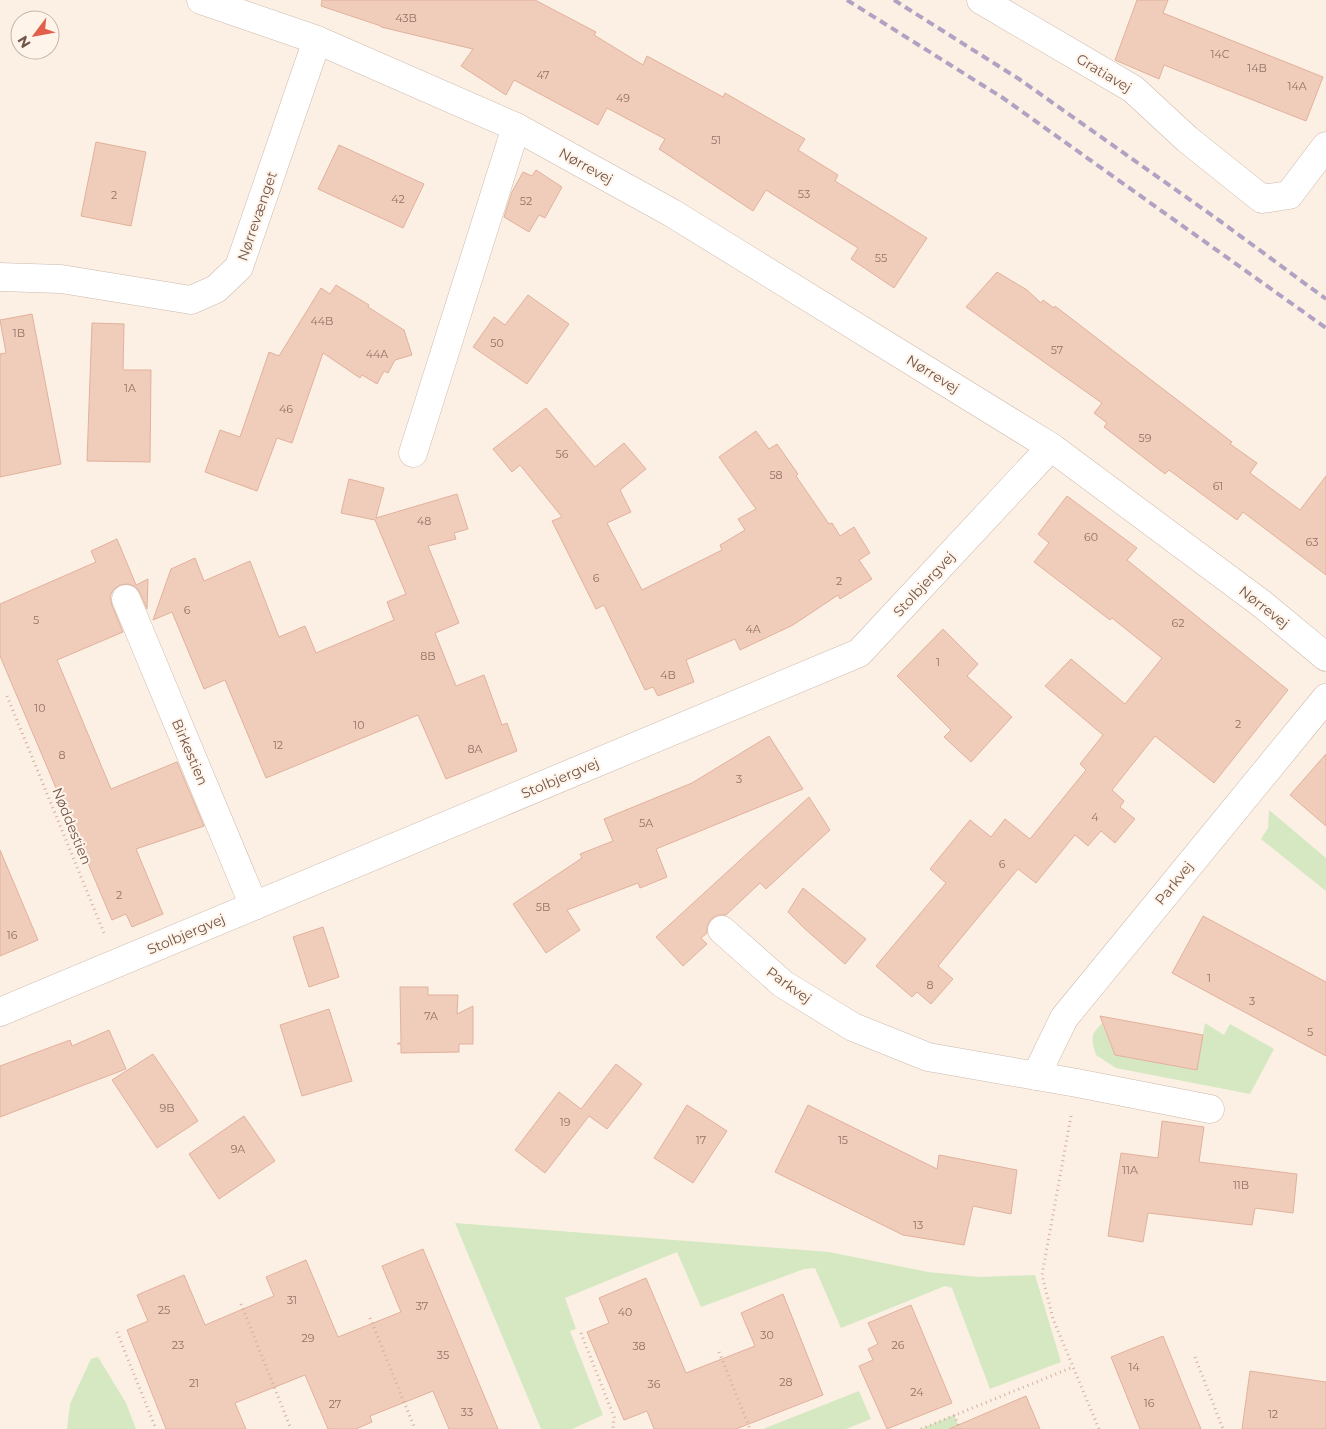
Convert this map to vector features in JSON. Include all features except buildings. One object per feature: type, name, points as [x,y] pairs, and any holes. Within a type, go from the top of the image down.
[{"type":"street","name":"Nørrevej","points":[[200,0],[317,40],[516,127],[672,213],[1051,447],[1262,604],[1326,657]]},
{"type":"street","name":"Gratiavej","points":[[981,0],[1133,89],[1187,139],[1262,199],[1289,195],[1326,146]]},
{"type":"street","name":"Nørrevænget","points":[[0,277],[61,279],[191,300],[216,289],[239,267],[317,40]]},
{"type":"street","points":[[413,453],[516,127]]},
{"type":"street","name":"Stolbjergvej","points":[[0,1012],[859,654],[1051,447]]},
{"type":"street","name":"Birkestien","points":[[126,599],[254,906]]},
{"type":"street","name":"Parkvej","points":[[1036,1076],[1064,1018],[1326,698]]},
{"type":"street","name":"Parkvej","points":[[722,930],[783,984],[852,1027],[928,1057],[1210,1109]]},
{"type":"path","name":"Nøddestien","points":[[7,696],[117,964]]},
{"type":"path","points":[[1077,1083],[1042,1275],[1053,1320],[1099,1429]]},
{"type":"path","points":[[241,1304],[291,1429]]},
{"type":"path","points":[[370,1318],[415,1429]]},
{"type":"path","points":[[117,1332],[156,1429]]},
{"type":"path","points":[[581,1333],[614,1417],[613,1429]]},
{"type":"path","points":[[719,1352],[750,1429]]},
{"type":"path","points":[[1195,1357],[1223,1429]]},
{"type":"path","points":[[921,1429],[1073,1367]]},
{"type":"path","points":[[954,1416],[960,1429]]},
{"type":"green space","points":[[1269,810],[1326,858],[1326,891],[1261,839],[1268,828]]},
{"type":"green space","points":[[1102,1023],[1115,1055],[1196,1070],[1205,1023],[1224,1035],[1230,1024],[1274,1049],[1250,1094],[1116,1068],[1096,1055],[1093,1037],[1095,1031]]},
{"type":"green space","points":[[455,1223],[829,1252],[928,1272],[979,1277],[1035,1275],[1061,1362],[990,1389],[952,1288],[945,1286],[841,1328],[815,1268],[804,1269],[701,1307],[677,1252],[565,1298],[576,1329],[570,1331],[603,1415],[572,1429],[541,1429]]},
{"type":"green space","points":[[98,1357],[126,1403],[136,1429],[67,1429],[70,1404],[91,1359]]},
{"type":"green space","points":[[859,1391],[871,1419],[846,1429],[763,1429]]},
{"type":"green space","points":[[954,1415],[960,1429],[921,1429]]},
{"type":"railway","points":[[847,0],[1003,98],[1326,328]]},
{"type":"railway","points":[[894,0],[1019,79],[1220,221],[1326,299]]}]
